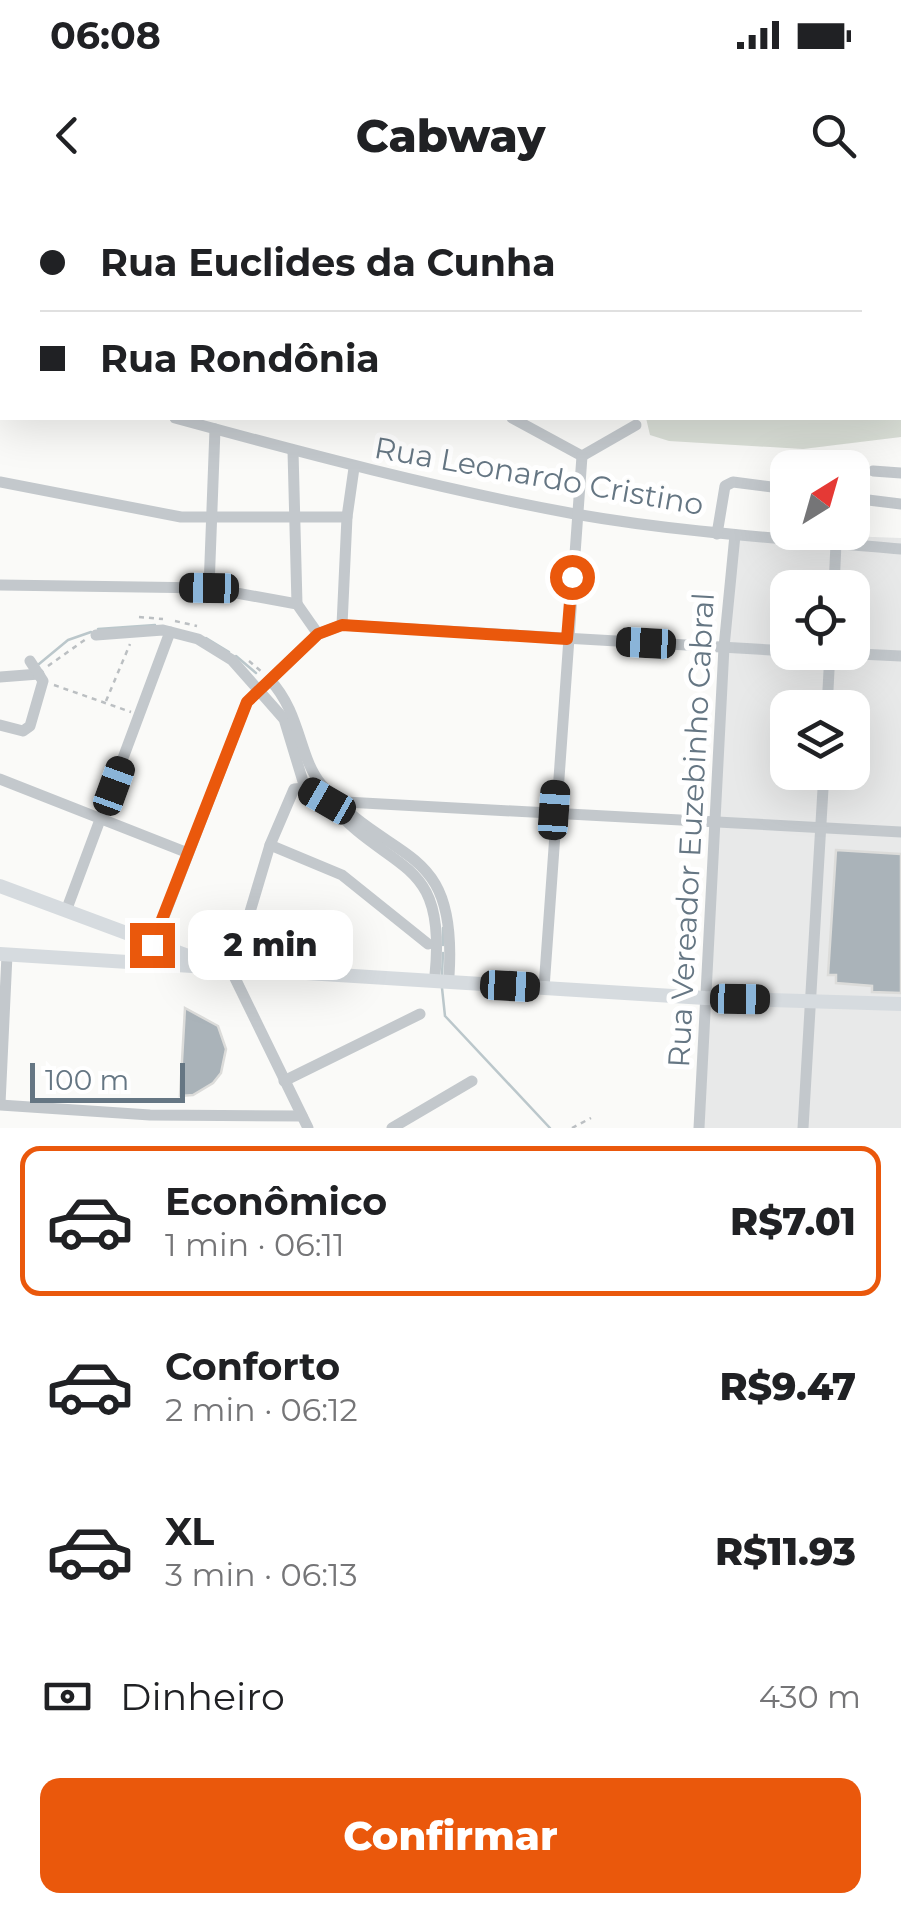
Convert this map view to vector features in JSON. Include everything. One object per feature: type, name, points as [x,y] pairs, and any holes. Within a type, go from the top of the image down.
[{"type":"main road","points":[[0,886],[232,972]]},
{"type":"main road","points":[[90,921],[115,956]]},
{"type":"main road","points":[[115,956],[131,953],[128,936]]},
{"type":"main road","points":[[115,956],[128,936]]},
{"type":"main road","points":[[3,955],[115,956],[232,972],[432,978],[476,985],[706,998],[901,1004]]},
{"type":"street","name":"Rua Leonardo Cristino","points":[[181,420],[354,468],[576,514],[770,538]]},
{"type":"street","points":[[516,420],[582,456]]},
{"type":"street","points":[[582,456],[636,425]]},
{"type":"street","points":[[209,588],[215,429]]},
{"type":"street","points":[[293,451],[298,519],[297,604],[318,634]]},
{"type":"street","points":[[544,988],[582,456]]},
{"type":"street","points":[[342,625],[347,518],[354,468]]},
{"type":"street","points":[[874,470],[901,473]]},
{"type":"street","points":[[0,482],[138,512],[347,518]]},
{"type":"street","points":[[716,534],[720,494],[732,482],[770,487]]},
{"type":"street","points":[[870,500],[901,504]]},
{"type":"street","name":"Rua Vereador Euzebinho Cabral","points":[[699,1128],[724,647],[735,535]]},
{"type":"street","name":"Rua Leonardo Cristino","points":[[870,546],[901,549]]},
{"type":"street","points":[[0,584],[209,588],[297,604]]},
{"type":"street","points":[[152,945],[247,702],[318,634],[342,625],[770,650]]},
{"type":"street","points":[[96,635],[136,630],[170,632],[210,646],[266,684],[299,726],[316,777],[333,801],[426,889],[438,926],[432,978]]},
{"type":"street","points":[[66,911],[170,632]]},
{"type":"street","points":[[870,655],[901,656]]},
{"type":"street","points":[[0,726],[27,729],[41,679],[30,662]]},
{"type":"street","points":[[0,677],[41,679]]},
{"type":"street","points":[[266,684],[284,720],[305,788]]},
{"type":"street","points":[[0,779],[188,853]]},
{"type":"street","points":[[3,955],[0,1104],[150,1122],[305,1122],[232,972],[270,845],[294,789],[305,788],[333,801],[434,878],[445,900],[450,926],[449,976]]},
{"type":"street","points":[[803,1128],[823,790]]},
{"type":"street","points":[[333,801],[554,810],[901,832]]},
{"type":"street","points":[[270,845],[342,876],[428,944]]},
{"type":"street","points":[[284,1080],[420,1014]]},
{"type":"street","points":[[392,1128],[472,1081]]},
{"type":"path","points":[[105,702],[136,630]]},
{"type":"path","points":[[96,635],[72,646],[41,679],[140,716]]},
{"type":"path","points":[[572,1128],[590,1118]]},
{"type":"shaded area","points":[[646,420],[901,420],[901,437],[803,449],[669,441],[650,435]]},
{"type":"shaded area","points":[[733,532],[770,533],[770,550],[870,550],[870,537],[901,538],[901,1128],[704,1128]]},
{"type":"building","points":[[836,850],[901,854],[901,993],[872,992],[872,986],[836,983],[836,975],[828,975]]},
{"type":"building","points":[[185,1008],[218,1026],[226,1049],[221,1073],[213,1083],[193,1095],[180,1096]]},
{"type":"waterway","points":[[98,629],[155,625]]},
{"type":"waterway","points":[[39,664],[68,640],[91,632]]},
{"type":"waterway","points":[[206,638],[229,652]]},
{"type":"waterway","points":[[236,656],[256,673]]},
{"type":"waterway","points":[[443,928],[443,945]]},
{"type":"waterway","points":[[442,975],[443,953]]},
{"type":"waterway","points":[[442,988],[445,1016],[550,1128]]},
{"type":"route","points":[[152,945],[247,702],[318,634],[342,625],[567,639],[572,577]]}]
